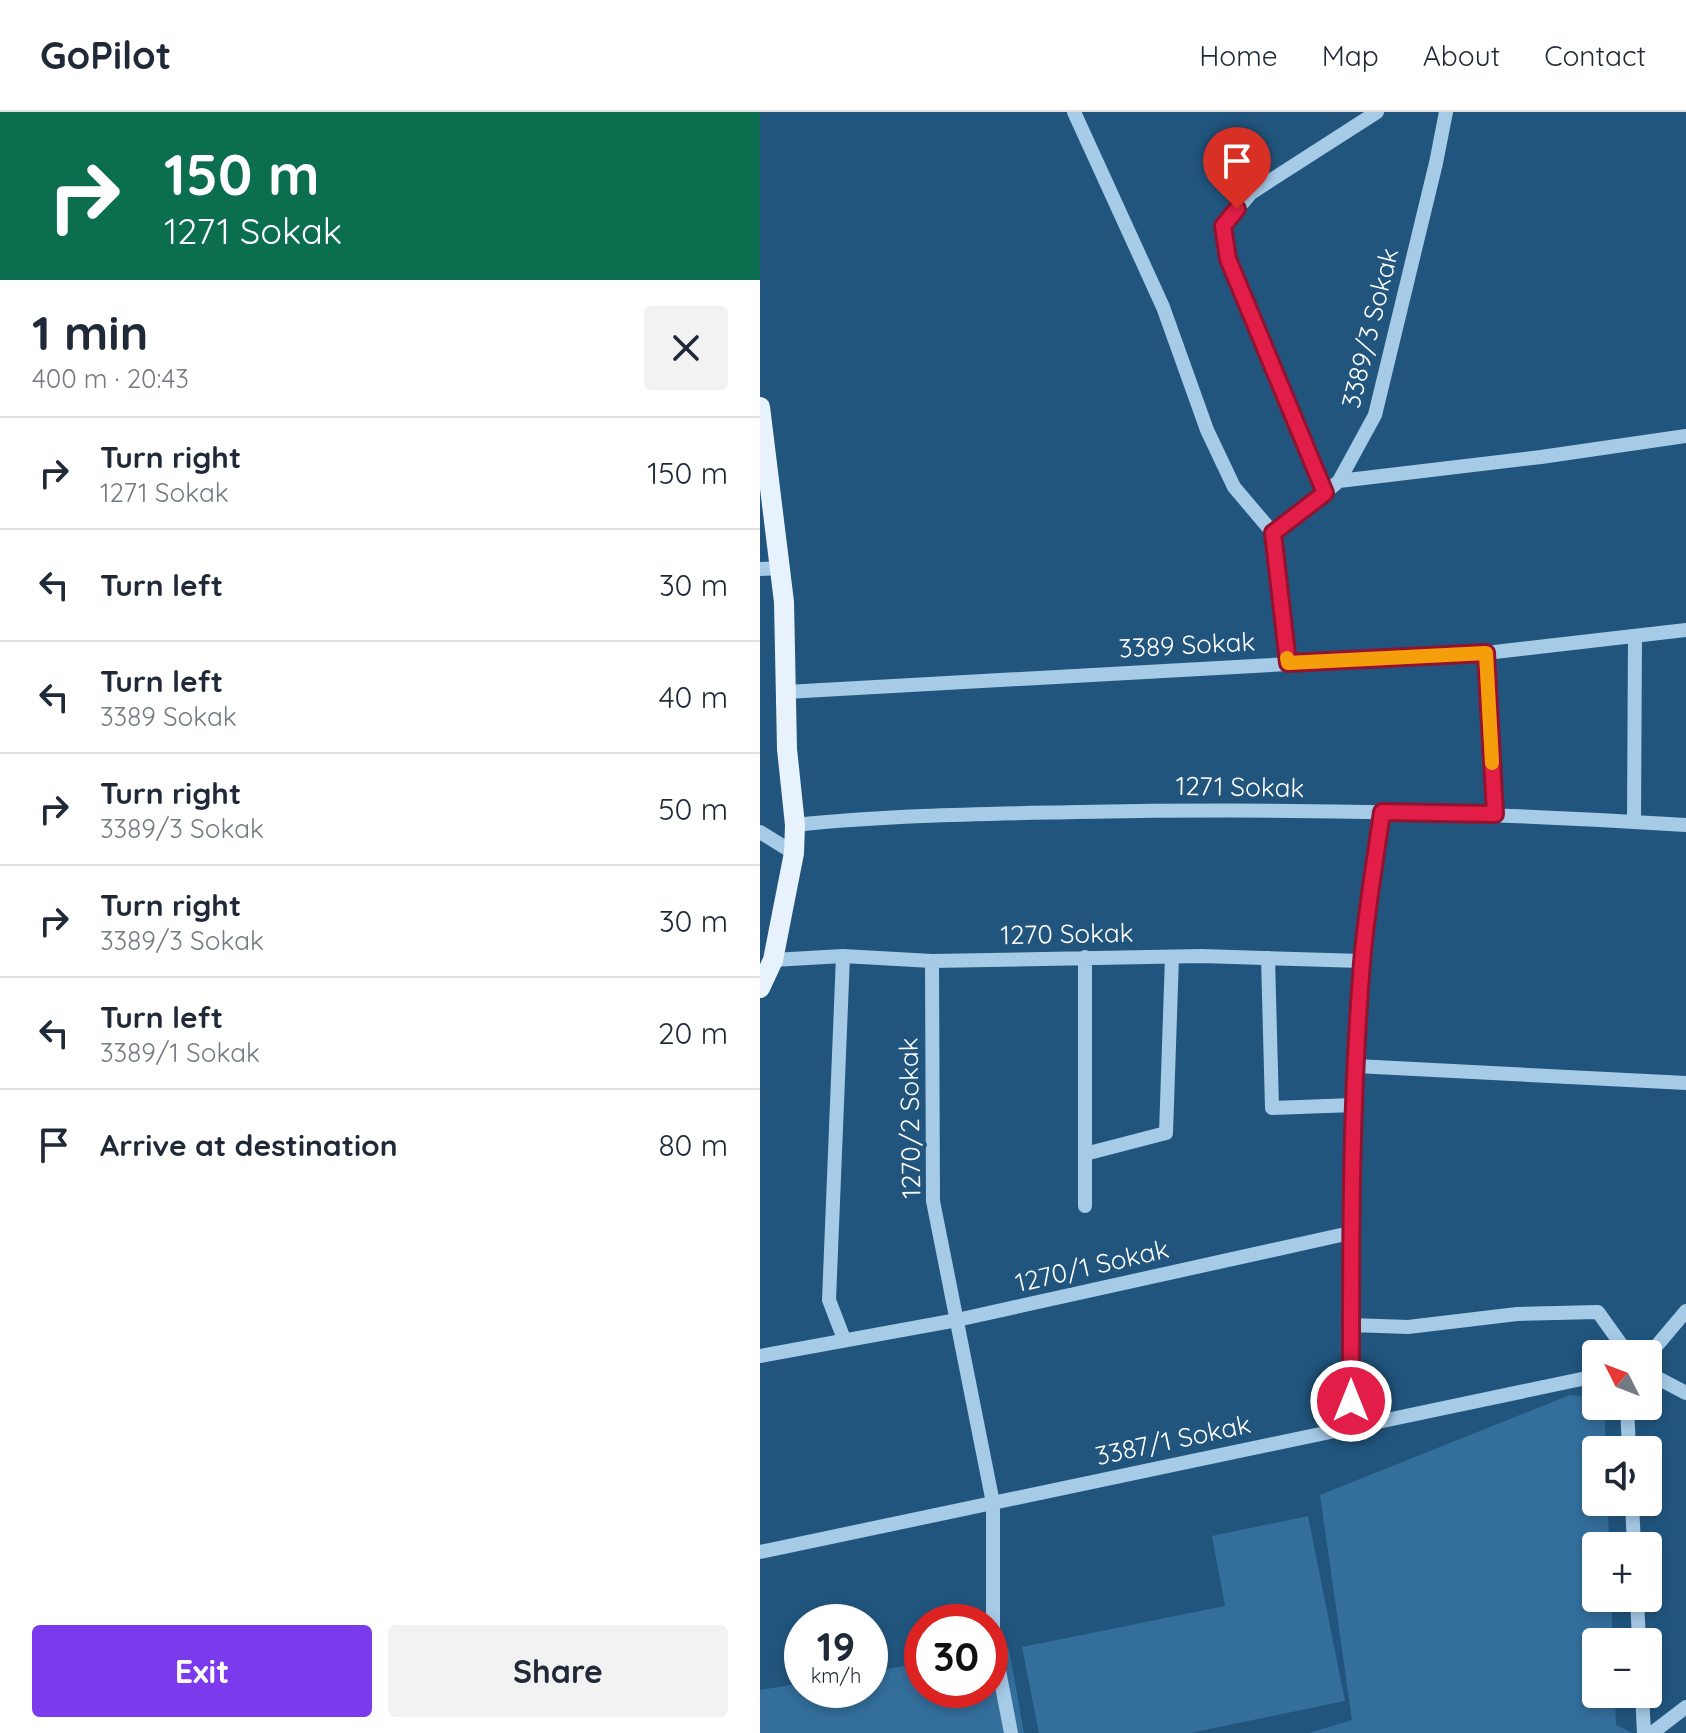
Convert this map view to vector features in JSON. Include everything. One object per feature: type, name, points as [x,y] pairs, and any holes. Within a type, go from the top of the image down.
[{"type":"main road","points":[[760,407],[770,569],[784,602],[787,749],[795,825],[794,853],[773,960],[760,988]]},
{"type":"street","points":[[1074,112],[1163,307],[1207,430],[1234,487],[1273,533],[1288,663]]},
{"type":"street","points":[[1325,493],[1228,259],[1223,226],[1251,193],[1377,112]]},
{"type":"street","name":"3389/3 Sokak","points":[[1273,533],[1339,481],[1375,415],[1446,112]]},
{"type":"street","points":[[1339,481],[1686,436]]},
{"type":"street","name":"3389 Sokak","points":[[786,692],[1486,653],[1686,630]]},
{"type":"street","points":[[1634,822],[1635,636]]},
{"type":"street","points":[[1486,653],[1495,814]]},
{"type":"street","name":"1271 Sokak","points":[[795,825],[876,816],[1170,810],[1495,814],[1686,825]]},
{"type":"street","points":[[1351,1426],[1350,1233],[1354,1105],[1362,961],[1382,812]]},
{"type":"street","points":[[760,832],[794,853]]},
{"type":"street","points":[[843,956],[829,1300],[844,1339]]},
{"type":"street","name":"1270 Sokak","points":[[773,960],[843,956],[932,961],[1172,957],[1362,961]]},
{"type":"street","points":[[1085,957],[1085,1206]]},
{"type":"street","points":[[1085,1154],[1166,1133],[1172,957]]},
{"type":"street","points":[[1268,958],[1272,1108],[1354,1105]]},
{"type":"street","name":"1270/2 Sokak","points":[[932,961],[933,1201],[993,1503],[993,1639],[1011,1733]]},
{"type":"street","points":[[1356,1066],[1686,1083]]},
{"type":"street","name":"1270/1 Sokak","points":[[760,1356],[957,1320],[1350,1233]]},
{"type":"street","points":[[1662,1340],[1686,1311]]},
{"type":"street","points":[[1351,1325],[1408,1327],[1517,1314],[1598,1312],[1618,1340]]},
{"type":"street","name":"3387/1 Sokak","points":[[760,1552],[1582,1379]]},
{"type":"street","points":[[1662,1380],[1686,1393]]},
{"type":"street","points":[[1652,1733],[1686,1707]]},
{"type":"street","points":[[1643,1708],[1644,1733]]},
{"type":"shaded area","points":[[1570,1395],[1582,1396],[1582,1420],[1605,1420],[1605,1436],[1582,1436],[1582,1516],[1608,1516],[1609,1532],[1582,1532],[1582,1612],[1612,1612],[1612,1628],[1582,1628],[1582,1708],[1615,1708],[1616,1725],[1632,1733],[1309,1733],[1352,1720],[1320,1495]]},
{"type":"shaded area","points":[[1308,1516],[1345,1701],[1190,1733],[1039,1733],[1022,1647],[1225,1606],[1212,1536]]},
{"type":"shaded area","points":[[1008,1649],[1024,1733],[760,1733],[760,1690],[784,1686],[784,1708],[888,1708],[888,1669],[904,1666],[904,1708],[1008,1708]]},
{"type":"slow traffic","points":[[1287,658],[1288,663],[1486,653],[1492,763]]},
{"type":"route","points":[[1237,209],[1223,226],[1228,259],[1325,493],[1273,533],[1288,663],[1486,653],[1495,814],[1382,812],[1362,961],[1356,1066],[1350,1233],[1351,1401]]}]
